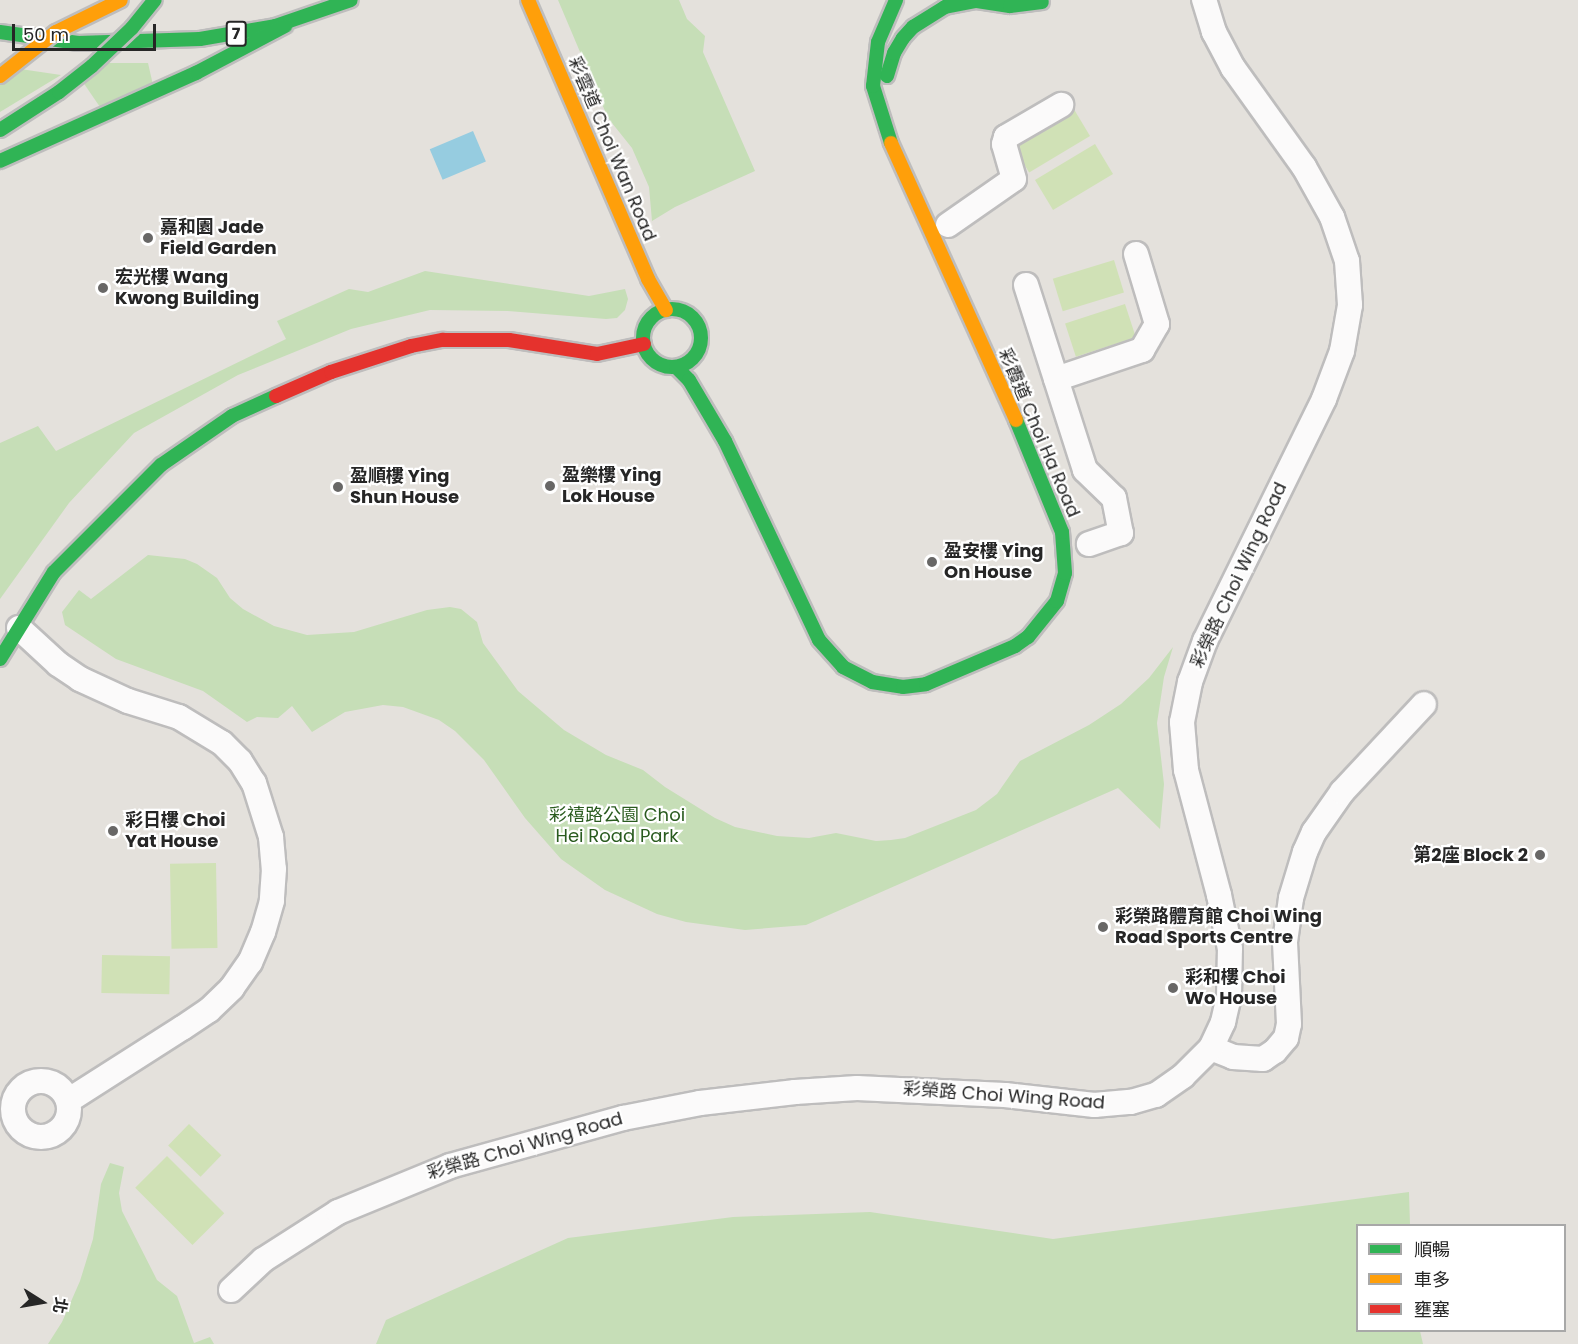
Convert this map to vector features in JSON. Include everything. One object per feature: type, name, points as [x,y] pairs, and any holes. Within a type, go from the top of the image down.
[{"type":"main road","points":[[0,76],[56,32],[121,0]]},
{"type":"main road","points":[[0,118],[72,69],[121,25],[142,0]]},
{"type":"main road","points":[[0,130],[52,97],[92,66],[119,42],[155,0]]},
{"type":"main road","name":"7","points":[[0,32],[78,43],[200,39],[252,31],[351,0]]},
{"type":"main road","name":"彩雲道 Choi Wan Road","points":[[528,0],[648,279],[666,310]]},
{"type":"main road","name":"彩霞道 Choi Ha Road","points":[[644,344],[653,360],[663,366],[676,367],[689,380],[725,441],[819,640],[843,667],[872,682],[903,687],[926,684],[1015,646],[1040,626],[1053,608],[1062,587],[1066,560],[1062,532],[1036,464],[886,132],[873,86],[874,55],[882,28],[896,0]]},
{"type":"main road","points":[[886,132],[885,92],[888,70],[894,53],[913,27],[945,7],[962,2],[992,2],[1010,6],[1041,0]]},
{"type":"main road","points":[[0,161],[196,73],[299,18]]},
{"type":"main road","points":[[0,660],[54,572],[161,465],[232,416],[307,382],[374,357],[411,346],[443,340],[509,340],[597,354],[644,344],[648,322],[666,310],[685,313],[692,317],[700,331],[701,339],[696,354],[684,365],[676,367]]},
{"type":"street","name":"彩榮路 Choi Wing Road","points":[[231,1290],[263,1260],[338,1212],[450,1166],[623,1118],[700,1103],[795,1092],[857,1088],[1005,1095],[1094,1105],[1131,1102],[1156,1095],[1165,1089],[1183,1076],[1212,1048],[1223,1022],[1229,995],[1230,949],[1219,895],[1186,770],[1182,722],[1190,682],[1205,641],[1324,399],[1342,351],[1350,305],[1347,261],[1332,217],[1304,167],[1233,68],[1214,32],[1204,0]]},
{"type":"street","points":[[948,225],[1014,179],[1004,144],[1006,137],[1061,105]]},
{"type":"street","points":[[1056,379],[1142,350],[1157,324],[1136,255]]},
{"type":"street","points":[[1026,285],[1085,470],[1114,498],[1121,533],[1089,544]]},
{"type":"street","points":[[19,628],[51,658],[80,678],[112,694],[179,717],[222,743],[240,761],[254,783],[272,837],[274,870],[272,901],[263,932],[250,962],[232,988],[209,1010],[68,1101]]},
{"type":"street","points":[[1212,1048],[1233,1057],[1263,1059],[1275,1051],[1286,1038],[1289,1024],[1286,931],[1291,898],[1305,852],[1314,832],[1342,792],[1424,704]]},
{"type":"green space","points":[[558,0],[679,0],[687,19],[705,36],[703,52],[755,171],[675,207],[652,221],[649,187],[632,148],[608,118]]},
{"type":"green space","points":[[87,63],[148,63],[153,85],[100,107],[76,72]]},
{"type":"green space","points":[[0,66],[61,75],[0,112]]},
{"type":"green space","points":[[1072,106],[1090,136],[1029,173],[1011,143]]},
{"type":"green space","points":[[1095,144],[1113,174],[1053,210],[1035,180]]},
{"type":"green space","points":[[1114,260],[1124,293],[1063,311],[1053,279]]},
{"type":"green space","points":[[425,271],[589,296],[625,289],[628,299],[625,310],[617,318],[606,319],[508,311],[430,310],[351,329],[238,375],[134,433],[69,503],[0,599],[0,443],[38,426],[56,451],[286,339],[277,321],[349,289],[368,292]]},
{"type":"green space","points":[[1125,304],[1136,337],[1076,357],[1065,323]]},
{"type":"green space","name":"彩禧路公園 Choi Hei Road Park","points":[[148,555],[185,559],[197,564],[217,578],[230,598],[243,609],[274,626],[307,635],[354,632],[427,610],[450,607],[461,609],[477,622],[483,643],[518,691],[564,730],[606,755],[643,770],[665,787],[715,818],[735,827],[777,836],[809,838],[836,833],[876,841],[891,840],[905,838],[976,810],[997,794],[1020,761],[1089,725],[1121,704],[1149,678],[1173,647],[1164,677],[1157,723],[1164,784],[1160,829],[1118,788],[806,925],[745,930],[686,922],[657,914],[605,890],[561,859],[525,818],[484,760],[455,731],[439,720],[403,707],[383,705],[345,712],[312,732],[292,706],[278,718],[257,717],[247,722],[203,691],[116,659],[65,625],[62,612],[79,590],[91,599]]},
{"type":"green space","points":[[216,863],[217,948],[171,949],[170,864]]},
{"type":"green space","points":[[102,955],[170,956],[169,994],[101,993]]},
{"type":"green space","points":[[189,1124],[221,1155],[201,1177],[168,1146]]},
{"type":"green space","points":[[167,1156],[224,1213],[192,1245],[135,1188]]},
{"type":"green space","points":[[110,1163],[124,1167],[119,1193],[122,1211],[157,1280],[177,1296],[194,1343],[210,1337],[214,1344],[48,1344],[62,1322],[80,1281],[93,1239],[101,1184]]},
{"type":"green space","points":[[1409,1192],[1410,1224],[1356,1224],[1356,1332],[1420,1332],[1423,1344],[376,1344],[386,1320],[568,1238],[733,1217],[870,1212],[1053,1239]]},
{"type":"water","points":[[473,131],[486,161],[443,180],[430,149]]},
{"type":"traffic: fast","points":[[0,130],[59,92],[92,66],[132,28],[155,0]]},
{"type":"traffic: fast","points":[[0,32],[78,43],[200,39],[275,26],[351,0]]},
{"type":"traffic: fast","points":[[891,143],[873,86],[878,42],[896,0]]},
{"type":"traffic: fast","points":[[887,76],[894,53],[903,38],[913,27],[945,7],[977,1],[1010,6],[1042,2]]},
{"type":"traffic: fast","points":[[0,161],[196,73],[285,26]]},
{"type":"traffic: fast","points":[[672,309],[688,314],[696,322],[701,338],[696,354],[688,362],[672,367],[656,362],[648,354],[643,338],[648,322],[656,314],[672,309]]},
{"type":"traffic: fast","points":[[676,367],[689,380],[725,441],[819,640],[843,667],[872,682],[903,687],[926,684],[1015,646],[1028,637],[1057,601],[1065,573],[1062,532],[1016,420]]},
{"type":"traffic: fast","points":[[0,659],[54,572],[161,465],[232,416],[276,396]]},
{"type":"traffic: slow","points":[[0,76],[56,32],[121,0]]},
{"type":"traffic: slow","points":[[528,0],[648,279],[666,310]]},
{"type":"traffic: slow","points":[[891,143],[1016,420]]},
{"type":"traffic: jam","points":[[276,396],[331,372],[411,346],[443,340],[509,340],[597,354],[644,344]]},
{"type":"place","name":"嘉和園 Jade Field Garden","points":[[148,238]]},
{"type":"place","name":"宏光樓 Wang Kwong Building","points":[[103,288]]},
{"type":"place","name":"盈樂樓 Ying Lok House","points":[[550,486]]},
{"type":"place","name":"盈順樓 Ying Shun House","points":[[338,487]]},
{"type":"place","name":"盈安樓 Ying On House","points":[[932,562]]},
{"type":"place","name":"彩日樓 Choi Yat House","points":[[113,831]]},
{"type":"place","name":"第2座 Block 2","points":[[1540,855]]},
{"type":"place","name":"彩榮路體育館 Choi Wing Road Sports Centre","points":[[1103,927]]},
{"type":"place","name":"彩和樓 Choi Wo House","points":[[1173,988]]}]
